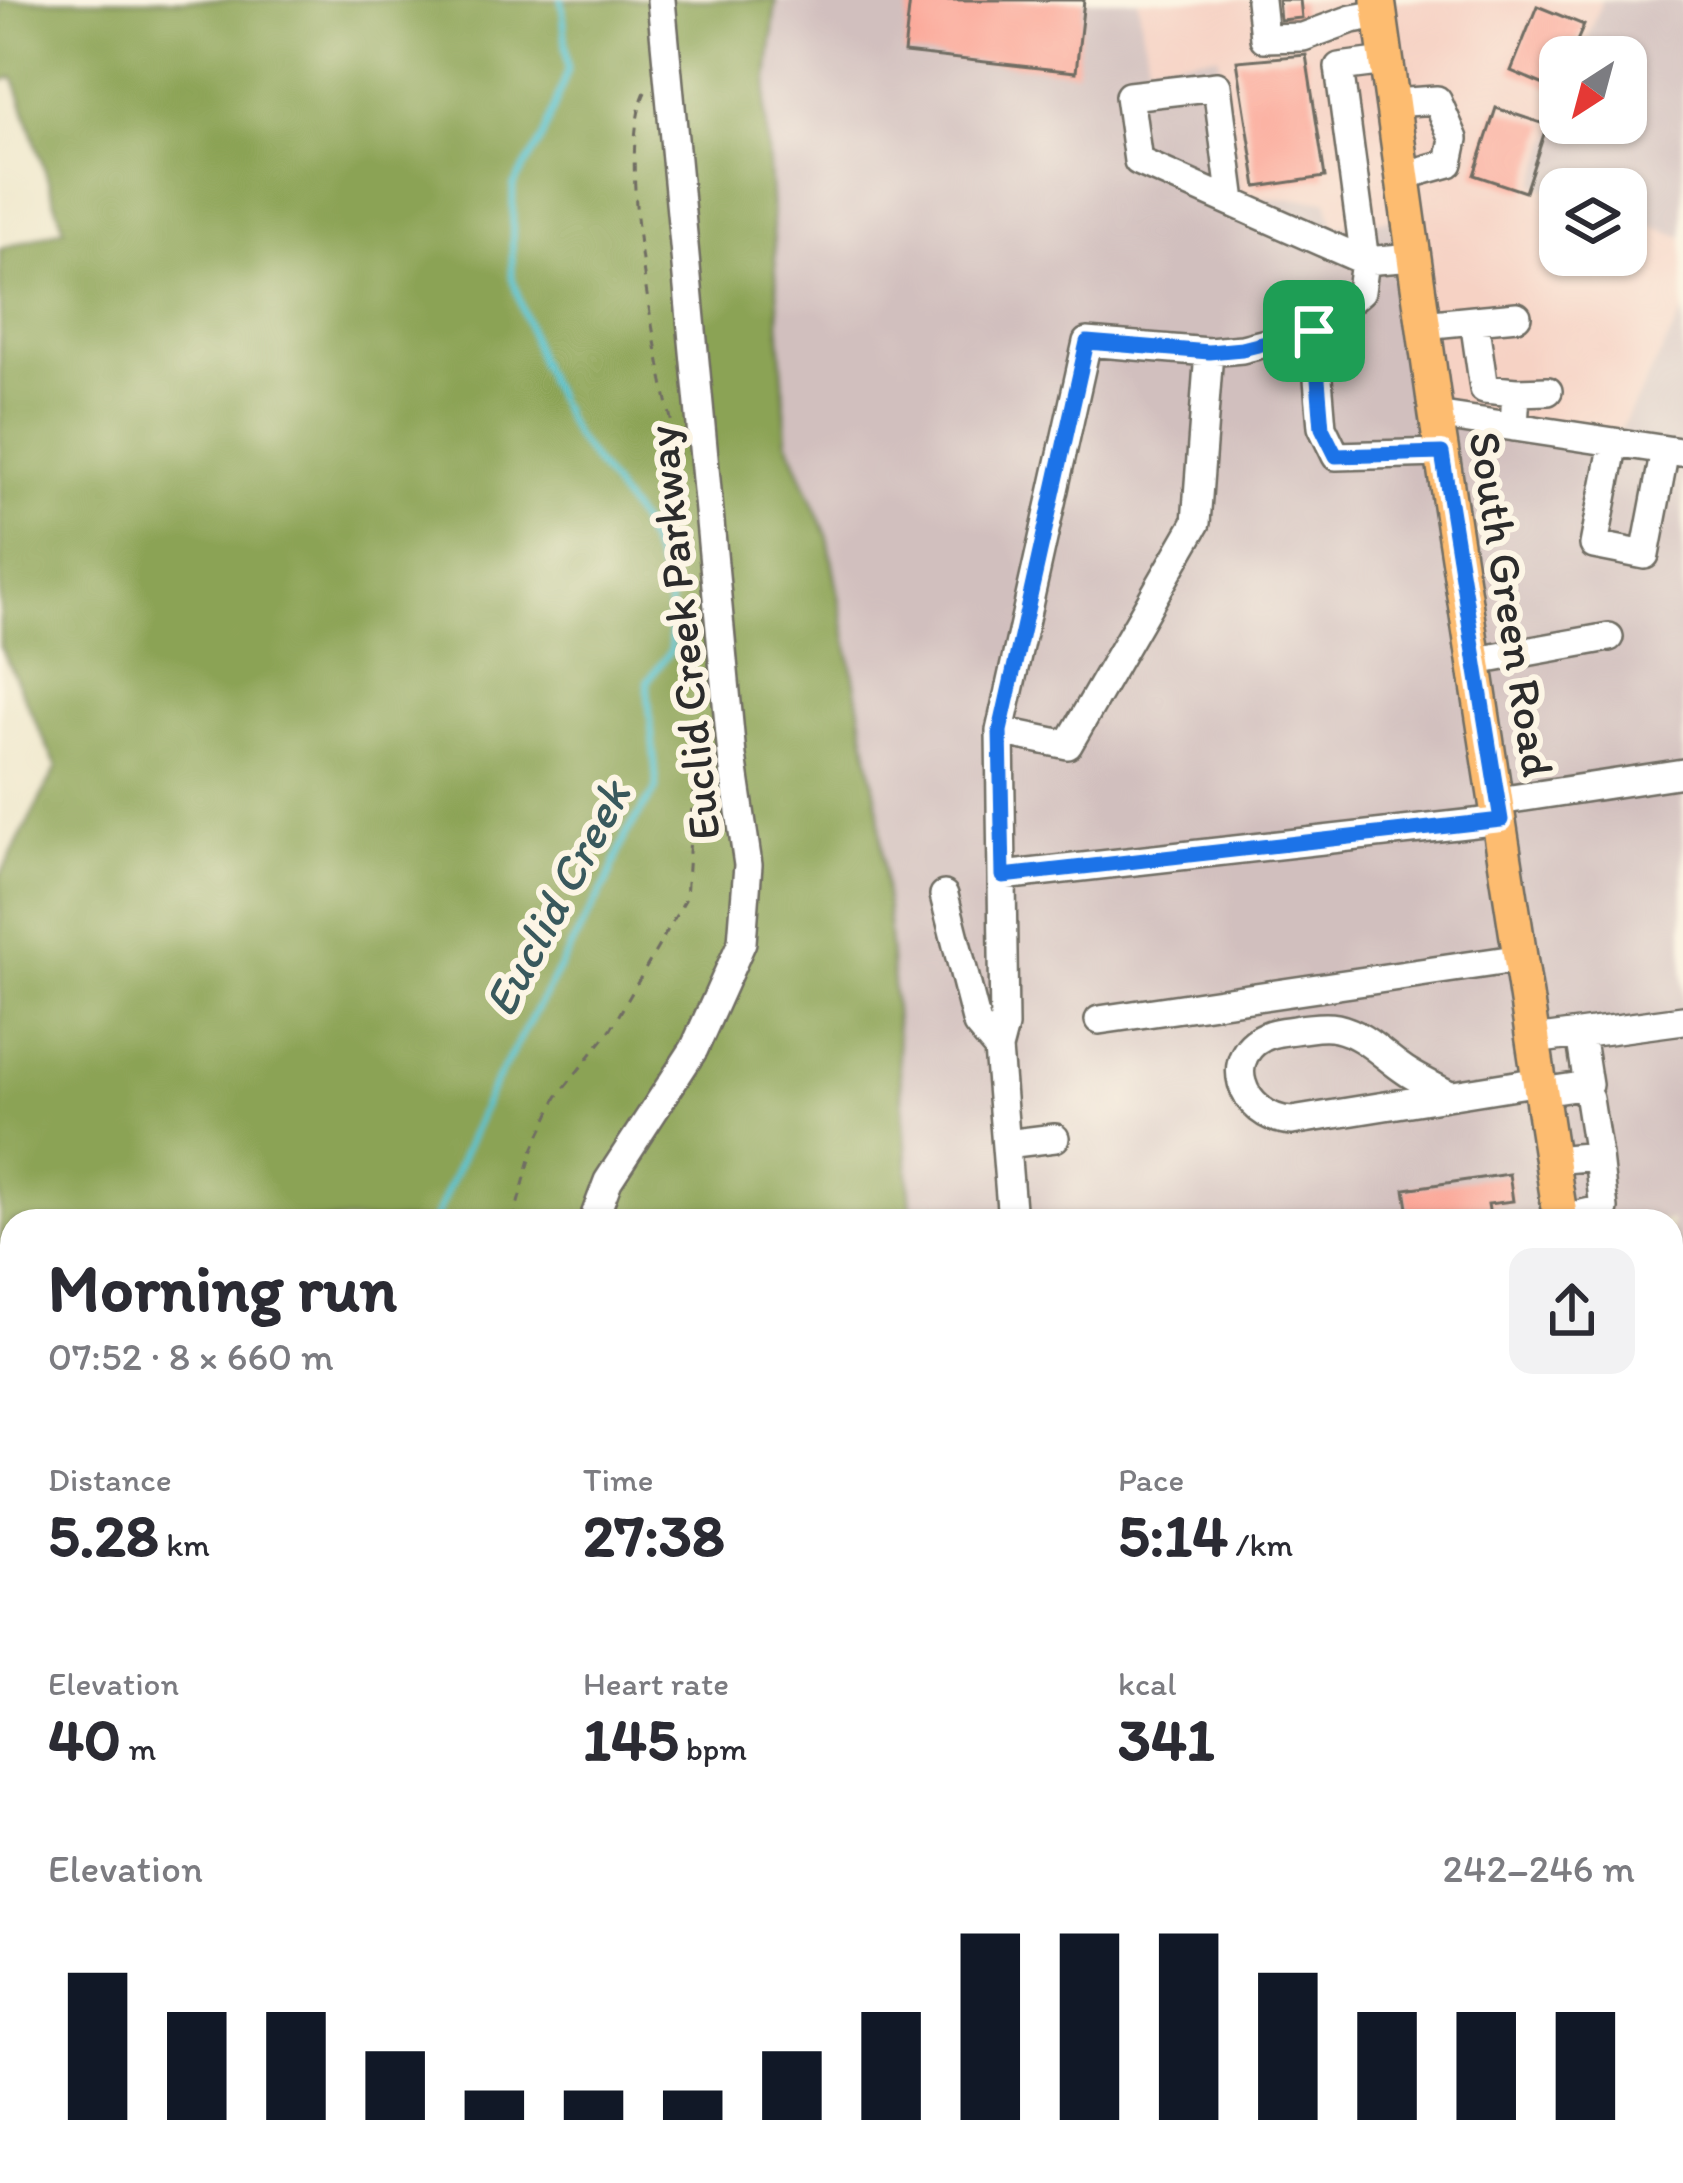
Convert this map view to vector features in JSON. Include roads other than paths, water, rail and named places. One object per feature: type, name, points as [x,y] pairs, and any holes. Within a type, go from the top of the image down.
[{"type":"main road","name":"South Green Road","points":[[1379,7],[1436,415],[1559,1209]]},
{"type":"street","name":"Euclid Creek Parkway","points":[[598,1209],[608,1181],[694,1049],[742,942],[748,866],[732,756],[661,0]]},
{"type":"street","points":[[1260,0],[1264,38],[1303,37],[1379,7]]},
{"type":"street","points":[[1011,1209],[998,1049],[1004,1026],[1000,731],[1087,342],[1209,352],[1242,349],[1314,331],[1361,291],[1365,261],[1339,67],[1386,61]]},
{"type":"street","points":[[1232,202],[1217,86],[1129,96],[1138,161],[1365,261],[1414,257]]},
{"type":"street","points":[[1392,104],[1437,100],[1454,139],[1450,163],[1402,176]]},
{"type":"street","points":[[1423,325],[1517,316]]},
{"type":"street","points":[[1474,320],[1484,389],[1548,391]]},
{"type":"street","points":[[1314,331],[1322,428],[1336,456],[1442,453]]},
{"type":"street","points":[[1000,731],[1068,745],[1196,524],[1209,352]]},
{"type":"street","points":[[1514,427],[1516,392]]},
{"type":"street","points":[[1436,415],[1615,442],[1677,452],[1645,555],[1594,545],[1615,442]]},
{"type":"street","points":[[1476,662],[1609,637]]},
{"type":"street","points":[[1003,876],[1500,810],[1683,773]]},
{"type":"street","points":[[944,895],[976,1024],[998,1049]]},
{"type":"street","points":[[1100,1020],[1522,958]]},
{"type":"street","points":[[1534,1040],[1683,1020]]},
{"type":"street","points":[[1450,1095],[1359,1036],[1321,1026],[1270,1034],[1244,1057],[1240,1073],[1249,1102],[1275,1120],[1450,1095],[1588,1085],[1580,1034]]},
{"type":"street","points":[[1589,1099],[1604,1209]]},
{"type":"street","points":[[1006,1144],[1054,1138]]},
{"type":"street","points":[[1552,1160],[1598,1156]]},
{"type":"waterway","name":"Euclid Creek","points":[[439,1209],[488,1096],[607,882],[626,834],[657,788],[647,682],[671,650],[669,589],[639,522],[574,435],[540,364],[512,277],[513,186],[543,138],[568,70],[562,0]]}]
